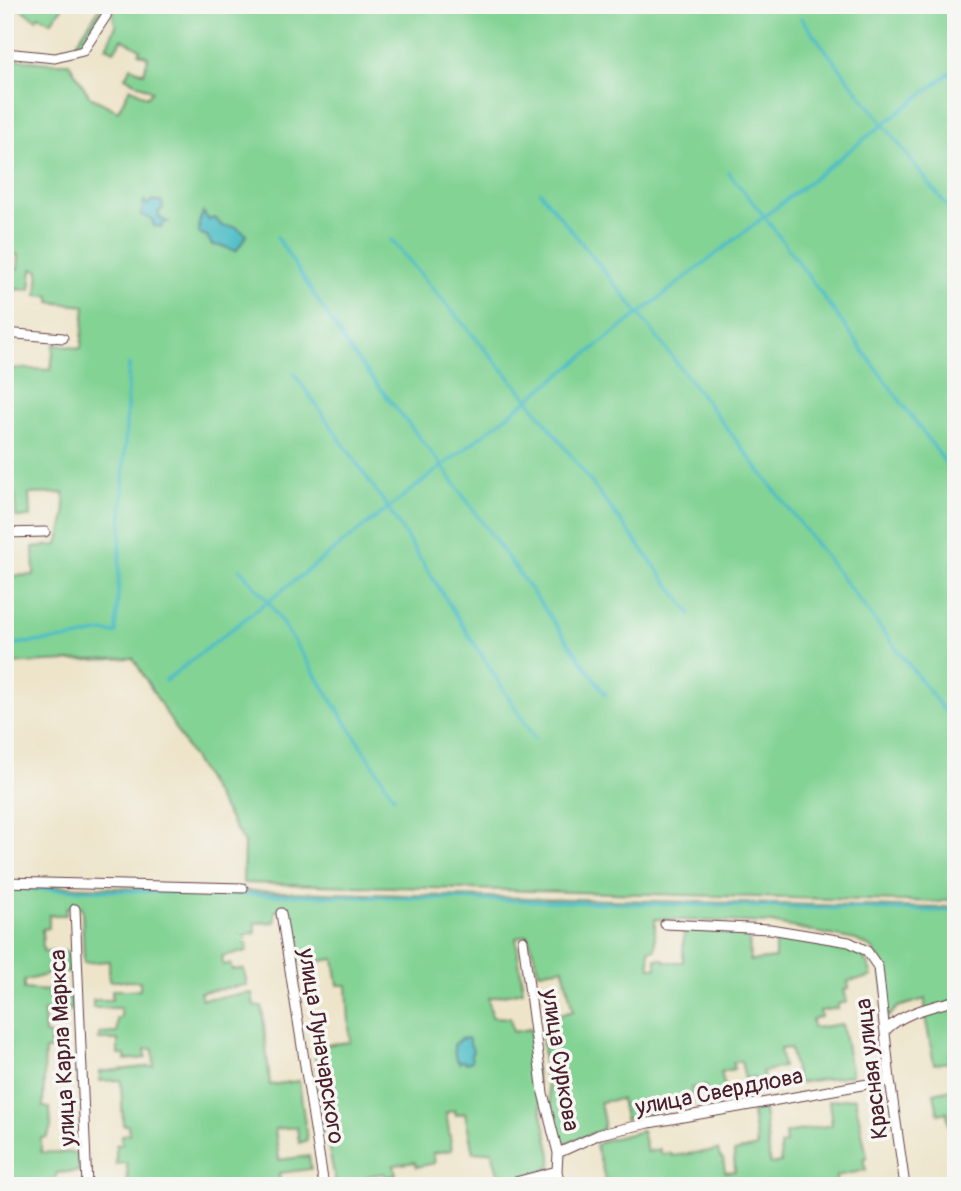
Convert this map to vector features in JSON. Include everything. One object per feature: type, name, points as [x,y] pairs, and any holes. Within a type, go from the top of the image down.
[{"type":"street","points":[[5,53],[55,58],[83,51],[106,16],[109,5]]},
{"type":"street","points":[[5,333],[63,338]]},
{"type":"street","points":[[5,533],[45,532]]},
{"type":"street","points":[[5,882],[243,888]]},
{"type":"street","name":"улица Карла Маркса","points":[[75,909],[87,1186]]},
{"type":"street","name":"улица Луначарского","points":[[281,913],[324,1186]]},
{"type":"street","name":"Красная улица","points":[[665,924],[770,929],[849,942],[867,951],[878,967],[905,1186]]},
{"type":"street","name":"улица Суркова","points":[[523,940],[543,1093],[558,1153],[560,1186]]},
{"type":"street","points":[[886,1030],[893,1022],[906,1016],[956,1000]]},
{"type":"street","name":"улица Свердлова","points":[[558,1153],[600,1134],[649,1123],[890,1080]]},
{"type":"street","points":[[501,1186],[557,1171]]},
{"type":"green space","points":[[22,5],[64,5],[51,22],[39,16],[36,19],[20,9]]},
{"type":"green space","points":[[97,5],[105,5],[82,44],[73,48],[99,9]]},
{"type":"green space","points":[[116,5],[956,5],[956,898],[939,902],[243,883],[244,843],[133,658],[5,664],[5,576],[34,575],[33,547],[58,545],[65,516],[64,493],[29,494],[30,517],[16,517],[15,495],[5,495],[5,368],[51,370],[54,344],[81,349],[85,306],[50,302],[50,296],[37,295],[39,270],[32,269],[30,290],[15,289],[14,294],[5,293],[5,268],[18,269],[19,255],[5,254],[5,58],[69,63],[90,97],[118,111],[130,88],[147,97],[152,91],[125,77],[131,67],[144,73],[148,57],[139,53],[140,49],[122,39],[114,51],[106,47],[116,26],[113,17]]},
{"type":"green space","points":[[5,885],[939,908],[956,905],[956,1053],[949,1054],[950,1062],[934,1064],[925,1016],[925,999],[898,1007],[888,1017],[878,956],[872,948],[856,940],[771,923],[655,919],[655,949],[649,950],[650,968],[656,968],[656,959],[683,962],[684,929],[749,934],[750,961],[775,958],[775,936],[848,947],[861,955],[872,976],[848,981],[849,989],[844,990],[847,1002],[838,1004],[838,1008],[820,1011],[821,1017],[812,1019],[813,1028],[842,1024],[852,1075],[798,1083],[790,1048],[780,1049],[783,1067],[762,1072],[767,1091],[757,1093],[754,1077],[745,1079],[741,1061],[733,1062],[734,1069],[721,1072],[728,1098],[707,1102],[705,1086],[691,1088],[693,1104],[625,1119],[621,1099],[600,1102],[604,1123],[602,1130],[563,1144],[553,1116],[545,1076],[542,1032],[547,1029],[547,1018],[573,1011],[563,968],[539,972],[528,935],[516,938],[523,991],[488,998],[492,1017],[510,1018],[513,1032],[530,1029],[551,1166],[544,1171],[503,1181],[497,1171],[492,1151],[473,1153],[465,1113],[456,1115],[454,1110],[446,1113],[452,1150],[433,1153],[435,1163],[416,1167],[415,1162],[394,1165],[396,1175],[387,1177],[384,1173],[368,1176],[368,1179],[336,1184],[322,1115],[314,1046],[350,1042],[347,985],[338,985],[334,959],[305,963],[297,961],[288,911],[275,911],[275,922],[255,923],[255,933],[245,934],[247,951],[222,956],[223,965],[230,964],[232,970],[244,969],[247,985],[200,992],[202,999],[252,993],[254,1007],[262,1006],[270,1085],[299,1081],[307,1140],[299,1143],[297,1127],[275,1129],[279,1160],[309,1156],[311,1169],[279,1173],[280,1186],[128,1186],[127,1163],[116,1164],[116,1145],[122,1144],[122,1135],[129,1134],[128,1125],[123,1125],[121,1080],[100,1081],[100,1072],[154,1066],[153,1049],[145,1049],[146,1058],[125,1060],[125,1055],[118,1055],[118,1040],[99,1040],[99,1034],[117,1033],[117,1019],[121,1018],[121,1008],[93,1008],[93,1000],[112,1000],[112,990],[140,990],[140,981],[109,981],[109,961],[84,963],[82,907],[67,907],[66,915],[49,915],[49,928],[42,929],[43,951],[68,951],[70,973],[53,973],[24,981],[24,989],[48,991],[49,998],[71,998],[72,1010],[44,1011],[45,1034],[50,1035],[50,1050],[45,1050],[43,1107],[50,1108],[51,1127],[47,1137],[41,1138],[41,1152],[78,1153],[79,1171],[57,1173],[52,1186],[5,1186]]},
{"type":"green space","points":[[956,1088],[956,1131],[950,1132],[947,1112],[938,1114],[934,1093]]},
{"type":"green space","points":[[855,1098],[867,1157],[863,1159],[866,1170],[836,1176],[837,1186],[607,1186],[596,1145],[642,1131],[647,1152],[660,1149],[661,1154],[671,1153],[672,1156],[718,1150],[725,1172],[735,1171],[734,1152],[757,1147],[752,1112],[764,1110],[770,1164],[781,1163],[780,1145],[786,1144],[785,1133],[832,1125],[829,1101]]},
{"type":"water","points":[[152,200],[162,202],[163,208],[158,213],[160,218],[168,222],[163,223],[162,227],[154,226],[152,219],[141,215],[144,201],[148,205]]},
{"type":"water","points":[[203,212],[209,220],[215,218],[222,226],[236,227],[247,235],[236,251],[212,245],[207,236],[199,233]]},
{"type":"water","points":[[468,1038],[473,1051],[472,1061],[459,1063],[455,1057],[454,1045],[460,1039]]},
{"type":"waterway","points":[[801,18],[956,218]]},
{"type":"waterway","points":[[165,681],[956,68]]},
{"type":"waterway","points":[[728,172],[764,216],[956,477]]},
{"type":"waterway","points":[[540,192],[639,314],[956,726]]},
{"type":"waterway","points":[[277,237],[349,349],[442,466],[606,695]]},
{"type":"waterway","points":[[391,240],[528,399],[691,614]]},
{"type":"waterway","points":[[5,645],[74,638],[102,632],[116,633],[129,364]]},
{"type":"waterway","points":[[294,373],[388,508],[535,739]]},
{"type":"waterway","points":[[239,568],[268,601],[394,797]]},
{"type":"waterway","points":[[5,888],[940,911],[956,909]]}]
